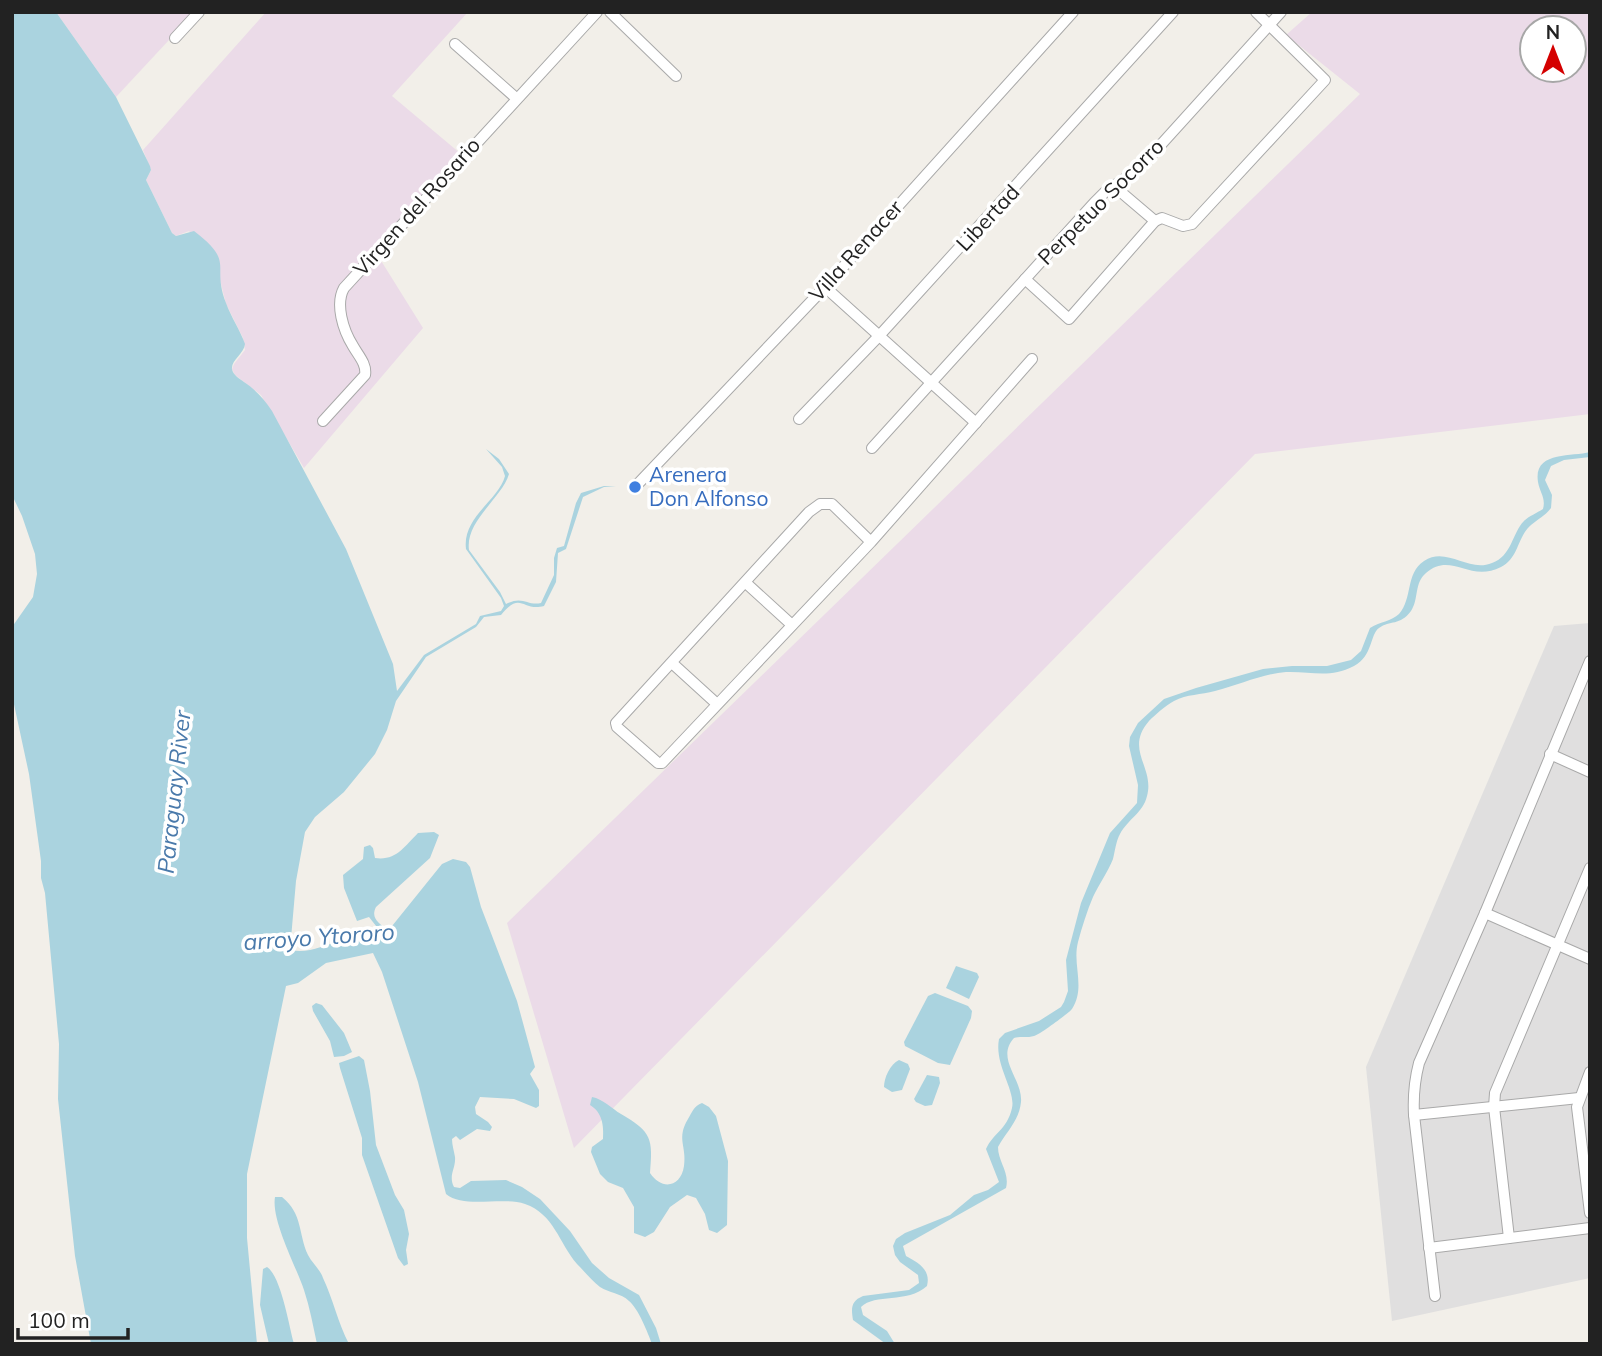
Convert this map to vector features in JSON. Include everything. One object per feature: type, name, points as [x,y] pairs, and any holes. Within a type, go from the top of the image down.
[{"type":"street","points":[[175,38],[199,12]]},
{"type":"street","points":[[610,12],[676,76]]},
{"type":"street","name":"Villa Renacer","points":[[635,487],[825,287],[1073,12]]},
{"type":"street","name":"Libertad","points":[[799,419],[879,336],[1173,12]]},
{"type":"street","points":[[1025,279],[1069,320],[1155,221],[1162,218],[1182,226],[1192,224],[1325,80],[1256,12]]},
{"type":"street","name":"Perpetuo Socorro","points":[[872,448],[1094,203],[1106,191],[1138,170],[1281,12]]},
{"type":"street","name":"Virgen del Rosario","points":[[323,421],[365,375],[366,370],[350,342],[343,321],[339,302],[341,293],[594,13]]},
{"type":"street","points":[[455,44],[516,98]]},
{"type":"street","points":[[1115,187],[1155,221]]},
{"type":"street","points":[[825,287],[976,423]]},
{"type":"street","points":[[871,542],[832,504],[820,504],[616,723],[617,727],[660,764],[871,542],[1032,359]]},
{"type":"street","points":[[746,583],[792,625]]},
{"type":"street","points":[[1435,1296],[1413,1091],[1419,1063],[1485,914],[1590,661]]},
{"type":"street","points":[[672,663],[718,704]]},
{"type":"street","points":[[1550,754],[1590,772]]},
{"type":"street","points":[[1509,1238],[1494,1107],[1495,1093],[1590,868]]},
{"type":"street","points":[[1485,914],[1590,959]]},
{"type":"street","points":[[1590,1072],[1579,1098],[1578,1118],[1590,1213]]},
{"type":"street","points":[[1415,1115],[1579,1098]]},
{"type":"street","points":[[1429,1248],[1590,1228]]},
{"type":"shaded area","points":[[56,12],[195,12],[116,97]]},
{"type":"shaded area","points":[[266,12],[468,12],[392,96],[461,154],[375,251],[423,328],[304,468],[261,395],[235,375],[232,369],[234,364],[245,350],[243,338],[226,304],[220,280],[189,231],[176,236],[172,233],[146,180],[151,170],[143,150]]},
{"type":"shaded area","points":[[1312,12],[1590,12],[1590,414],[1255,454],[574,1148],[507,923],[1360,94],[1286,35]]},
{"type":"shaded area","points":[[1590,623],[1590,1278],[1392,1321],[1366,1067],[1554,626]]},
{"type":"water","name":"Paraguay River","points":[[12,12],[56,12],[116,97],[150,166],[146,180],[172,233],[176,236],[194,231],[215,250],[219,258],[226,303],[245,344],[233,363],[233,371],[272,411],[346,549],[393,664],[397,691],[424,655],[476,624],[480,616],[501,611],[504,606],[466,549],[470,527],[496,493],[505,476],[502,467],[486,449],[499,459],[509,474],[473,529],[469,550],[506,604],[517,600],[541,603],[554,575],[557,548],[564,546],[581,493],[604,486],[616,486],[604,487],[583,497],[566,549],[558,553],[556,582],[544,606],[513,604],[501,615],[484,617],[476,627],[426,657],[396,701],[387,730],[375,754],[344,792],[315,817],[305,832],[296,881],[290,950],[310,950],[341,941],[381,936],[369,917],[357,921],[344,888],[343,875],[363,859],[364,847],[370,845],[373,848],[375,858],[389,857],[399,852],[418,833],[434,832],[439,835],[430,858],[376,907],[375,918],[388,931],[442,864],[453,859],[466,862],[517,1001],[535,1067],[530,1074],[539,1090],[539,1106],[536,1108],[514,1099],[480,1097],[475,1107],[476,1114],[492,1127],[490,1131],[477,1129],[460,1140],[456,1136],[452,1139],[455,1157],[452,1179],[454,1187],[460,1188],[471,1181],[506,1180],[540,1199],[570,1231],[592,1263],[609,1278],[639,1295],[661,1344],[652,1344],[639,1315],[629,1301],[600,1287],[577,1264],[549,1222],[535,1209],[516,1202],[463,1201],[446,1194],[418,1082],[382,972],[373,953],[326,963],[298,983],[286,986],[247,1174],[247,1238],[257,1344],[91,1344],[75,1256],[58,1099],[59,1044],[45,893],[29,774],[12,695],[12,627],[33,597],[37,574],[35,554],[12,495]]},
{"type":"water","points":[[1590,452],[1590,457],[1564,460],[1551,466],[1545,480],[1552,495],[1551,508],[1526,530],[1507,563],[1490,571],[1479,572],[1444,565],[1426,573],[1420,581],[1411,611],[1403,619],[1379,628],[1365,657],[1354,666],[1328,673],[1277,673],[1184,697],[1167,705],[1149,721],[1139,741],[1147,776],[1147,796],[1142,807],[1120,834],[1109,869],[1087,913],[1078,942],[1076,1001],[1070,1011],[1047,1028],[1034,1036],[1014,1038],[1009,1046],[1008,1061],[1018,1085],[1021,1102],[1015,1120],[998,1147],[1007,1182],[1006,1188],[903,1246],[906,1256],[926,1271],[927,1286],[910,1295],[874,1300],[861,1307],[863,1315],[887,1331],[895,1344],[886,1344],[853,1320],[853,1305],[859,1298],[909,1290],[919,1283],[918,1275],[895,1255],[893,1246],[896,1239],[950,1215],[974,1195],[999,1182],[986,1149],[1007,1121],[1012,1101],[999,1058],[999,1039],[1005,1033],[1039,1021],[1061,1007],[1064,1002],[1068,991],[1066,960],[1081,903],[1110,833],[1137,803],[1138,785],[1129,746],[1130,737],[1138,723],[1164,699],[1196,688],[1263,669],[1327,666],[1351,660],[1361,651],[1370,628],[1399,614],[1418,566],[1433,557],[1441,556],[1474,565],[1499,560],[1508,550],[1524,521],[1543,509],[1538,482],[1541,465],[1555,457]]},
{"type":"water","points":[[956,966],[977,973],[979,977],[969,999],[946,988]]},
{"type":"water","points":[[935,993],[968,1006],[972,1011],[950,1065],[938,1063],[905,1046],[904,1042],[928,996]]},
{"type":"water","points":[[316,1003],[322,1005],[344,1033],[352,1052],[334,1057],[330,1041],[313,1011],[312,1006]]},
{"type":"water","points":[[359,1056],[364,1060],[370,1091],[376,1145],[395,1195],[404,1210],[409,1234],[406,1250],[408,1264],[404,1266],[398,1258],[362,1155],[362,1138],[340,1068],[339,1063]]},
{"type":"water","points":[[899,1060],[908,1064],[910,1069],[902,1090],[892,1092],[884,1087],[885,1080],[890,1068]]},
{"type":"water","points":[[927,1075],[939,1077],[940,1083],[932,1105],[925,1106],[914,1099]]},
{"type":"water","points":[[592,1097],[631,1120],[645,1132],[651,1152],[650,1173],[665,1184],[675,1182],[682,1173],[685,1159],[682,1137],[691,1114],[702,1103],[709,1107],[716,1116],[728,1161],[727,1225],[717,1233],[709,1230],[705,1214],[696,1198],[687,1195],[670,1207],[654,1232],[645,1237],[634,1233],[634,1207],[623,1188],[608,1182],[600,1174],[591,1152],[592,1147],[603,1139],[600,1115],[590,1105]]},
{"type":"water","points":[[275,1197],[282,1197],[294,1210],[308,1255],[322,1275],[349,1344],[317,1344],[304,1290],[277,1218]]},
{"type":"water","points":[[267,1267],[280,1291],[294,1344],[269,1344],[260,1305],[263,1269]]},
{"type":"place","name":"Arenera Don Alfonso","points":[[635,487]]},
{"type":"water label","name":"arroyo Ytororo","points":[[319,937]]}]
